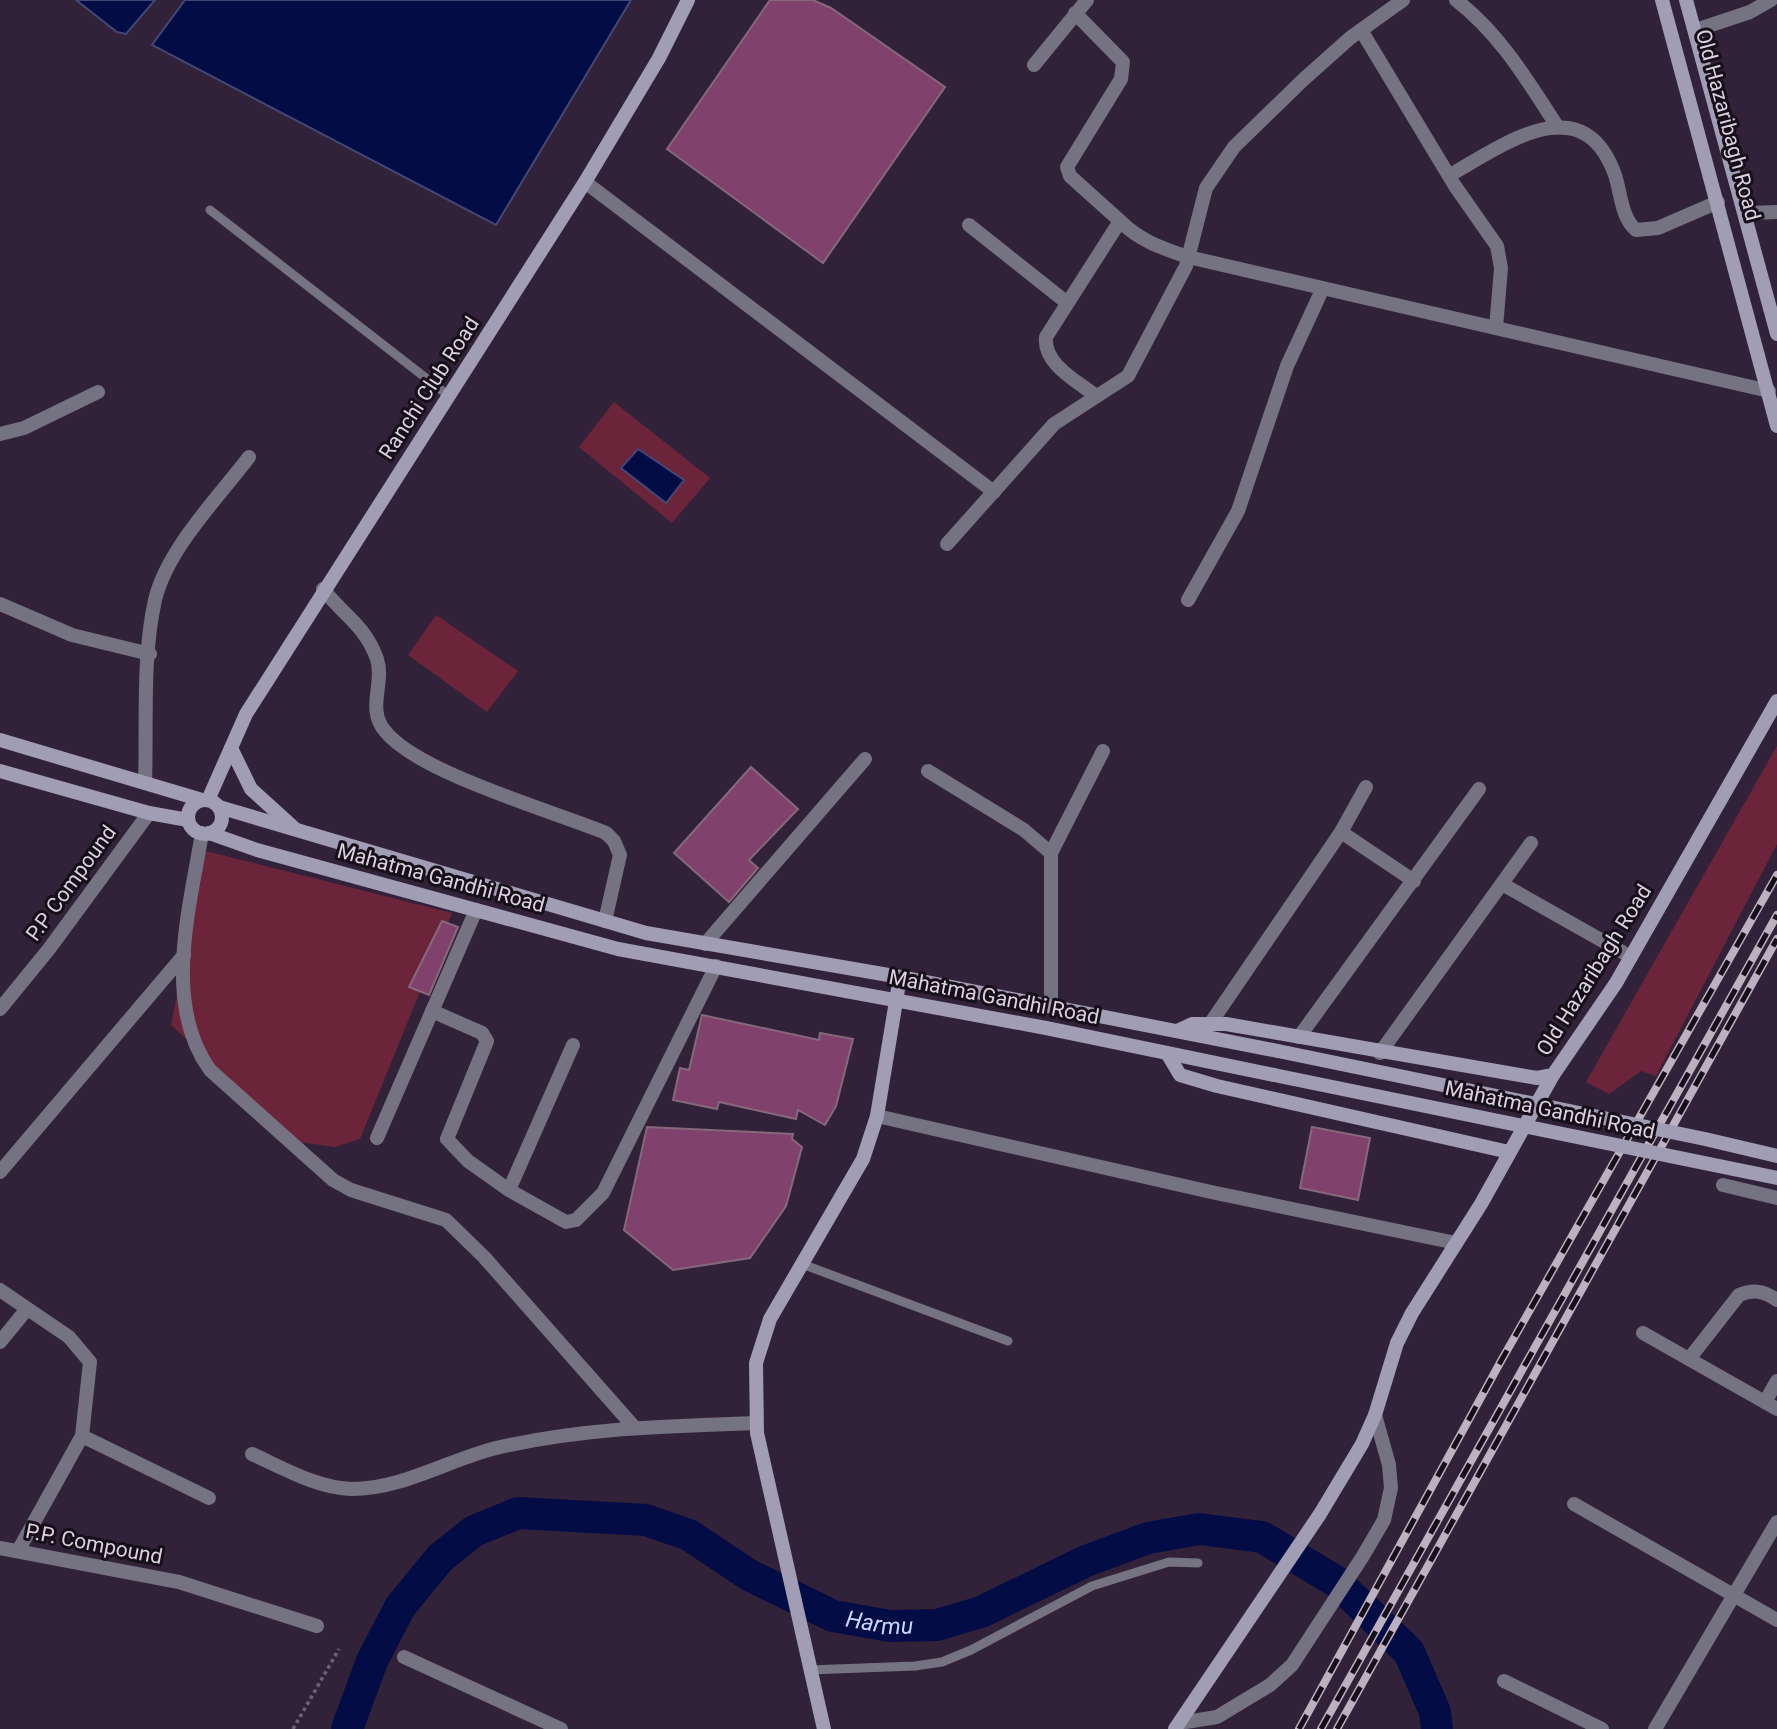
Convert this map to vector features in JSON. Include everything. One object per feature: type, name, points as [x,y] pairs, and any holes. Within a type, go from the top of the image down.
[{"type":"main road","name":"Ranchi Club Road","points":[[210,802],[246,714],[585,182],[659,58],[688,0]]},
{"type":"main road","points":[[1662,0],[1773,390]]},
{"type":"main road","name":"Old Hazaribagh Road","points":[[1672,0],[1771,339]]},
{"type":"main road","points":[[1686,0],[1771,339],[1777,426]]},
{"type":"main road","points":[[1692,0],[1777,305]]},
{"type":"main road","name":"Old Hazaribagh Road","points":[[1177,1031],[1192,1024],[1210,1024],[1537,1078],[1553,1075],[1563,1065],[1631,957],[1777,701]]},
{"type":"main road","name":"Mahatma Gandhi Road","points":[[0,740],[605,921],[705,944],[900,977],[1278,1051],[1777,1156]]},
{"type":"main road","points":[[231,748],[251,789],[298,831]]},
{"type":"main road","points":[[0,771],[149,813],[188,820]]},
{"type":"main road","points":[[210,802],[223,819],[215,831],[205,833],[191,826],[188,820],[188,814],[195,803],[210,802]]},
{"type":"main road","name":"Mahatma Gandhi Road","points":[[205,833],[257,850],[618,949],[1167,1053],[1777,1178]]},
{"type":"main road","points":[[824,1729],[802,1642],[792,1579],[756,1423],[756,1363],[770,1319],[863,1159],[877,1116],[900,977]]},
{"type":"main road","points":[[1167,1053],[1180,1075],[1217,1086],[1509,1152]]},
{"type":"main road","points":[[1178,1726],[1320,1514],[1362,1444],[1375,1415],[1397,1343],[1553,1075]]},
{"type":"street","points":[[1034,65],[1087,0]]},
{"type":"street","points":[[947,544],[1054,424],[1128,376],[1188,257],[1206,188],[1218,168],[1255,124],[1361,30],[1402,0]]},
{"type":"street","points":[[1456,0],[1475,15],[1503,45],[1557,126]]},
{"type":"street","points":[[1699,29],[1750,12],[1772,0]]},
{"type":"street","points":[[1075,13],[1124,62],[1121,79],[1067,167],[1070,176],[1150,244],[1188,257],[1322,290],[1773,390]]},
{"type":"street","points":[[1361,30],[1450,175],[1489,230],[1500,257],[1496,328]]},
{"type":"street","points":[[1450,175],[1510,141],[1533,131],[1557,126],[1585,134],[1597,144],[1615,176],[1626,216],[1636,230],[1658,228],[1718,202]]},
{"type":"street","points":[[585,182],[994,492]]},
{"type":"street","points":[[1751,213],[1777,212]]},
{"type":"street","points":[[1096,396],[1057,365],[1045,346],[1052,323],[1120,221]]},
{"type":"street","points":[[968,225],[1066,302]]},
{"type":"street","points":[[1188,600],[1238,511],[1287,366],[1322,290]]},
{"type":"street","points":[[0,434],[24,428],[98,393]]},
{"type":"street","points":[[145,783],[149,654],[155,599],[177,552],[199,519],[249,457]]},
{"type":"street","points":[[323,590],[362,628],[371,645],[379,662],[375,705],[379,720],[385,732],[400,745],[464,779],[606,833],[614,841],[620,855],[605,921]]},
{"type":"street","points":[[0,604],[72,635],[149,654]]},
{"type":"street","points":[[1051,1006],[1048,995],[1051,853],[1103,751]]},
{"type":"street","points":[[705,944],[865,759]]},
{"type":"street","points":[[928,771],[1014,823],[1051,853]]},
{"type":"street","points":[[1210,1024],[1340,832],[1366,787]]},
{"type":"street","points":[[1299,1037],[1479,789]]},
{"type":"street","name":"P.P Compound","points":[[0,1009],[49,949],[149,813]]},
{"type":"street","points":[[1340,832],[1414,881]]},
{"type":"street","points":[[205,833],[184,955],[192,1039],[198,1054],[224,1086],[333,1180],[351,1190],[446,1220],[484,1257],[635,1427]]},
{"type":"street","points":[[1380,1053],[1531,843]]},
{"type":"street","points":[[1502,884],[1631,957]]},
{"type":"street","points":[[377,1138],[476,910]]},
{"type":"street","points":[[0,1172],[184,955]]},
{"type":"street","points":[[432,1011],[482,1033],[487,1041],[447,1139],[468,1161],[509,1190],[566,1222],[576,1220],[603,1194],[716,966]]},
{"type":"street","points":[[509,1190],[573,1045]]},
{"type":"street","points":[[877,1116],[1211,1192],[1456,1243]]},
{"type":"street","points":[[1723,1185],[1777,1198]]},
{"type":"street","points":[[0,1290],[69,1337],[90,1362],[82,1436],[18,1551]]},
{"type":"street","points":[[1689,1359],[1739,1295],[1758,1292],[1777,1300]]},
{"type":"street","points":[[0,1342],[27,1309]]},
{"type":"street","points":[[1643,1334],[1771,1406],[1777,1381]]},
{"type":"street","points":[[1178,1726],[1217,1717],[1235,1708],[1270,1685],[1292,1665],[1363,1556],[1384,1520],[1391,1488],[1389,1465],[1375,1415]]},
{"type":"street","points":[[252,1454],[315,1482],[355,1489],[393,1483],[497,1448],[578,1432],[635,1427],[756,1423]]},
{"type":"street","points":[[82,1436],[209,1498]]},
{"type":"street","points":[[1574,1504],[1777,1620]]},
{"type":"street","points":[[1656,1729],[1775,1528]]},
{"type":"street","name":"P.P. Compound","points":[[0,1548],[179,1582],[317,1626]]},
{"type":"street","points":[[404,1657],[556,1728]]},
{"type":"street","points":[[1504,1681],[1602,1729]]},
{"type":"lane","points":[[210,210],[449,396]]},
{"type":"lane","points":[[802,1264],[1008,1341]]},
{"type":"lane","points":[[809,1670],[915,1666],[942,1662],[971,1650],[1092,1586],[1169,1562],[1198,1563]]},
{"type":"path","points":[[293,1729],[339,1649]]},
{"type":"shaded area","points":[[76,0],[155,0],[126,34],[117,32]]},
{"type":"shaded area","points":[[185,0],[631,0],[496,225],[152,45]]},
{"type":"shaded area","points":[[614,402],[710,478],[672,523],[579,447]]},
{"type":"shaded area","points":[[638,449],[684,480],[666,503],[621,468]]},
{"type":"shaded area","points":[[436,615],[518,671],[487,712],[408,655]]},
{"type":"shaded area","points":[[1777,746],[1777,844],[1656,1076],[1641,1071],[1609,1094],[1586,1082]]},
{"type":"shaded area","points":[[206,851],[452,913],[360,1139],[335,1147],[299,1142],[171,1025]]},
{"type":"building","points":[[770,0],[813,0],[831,8],[945,87],[823,263],[667,149]]},
{"type":"building","points":[[751,767],[798,809],[749,860],[758,868],[729,902],[674,853]]},
{"type":"building","points":[[442,921],[458,927],[429,995],[409,987]]},
{"type":"building","points":[[702,1015],[819,1040],[820,1033],[853,1039],[836,1106],[825,1125],[798,1110],[796,1119],[719,1102],[717,1109],[673,1100],[680,1068],[689,1070]]},
{"type":"building","points":[[647,1127],[793,1134],[792,1139],[802,1147],[786,1206],[750,1258],[673,1270],[624,1230]]},
{"type":"building","points":[[1312,1127],[1370,1138],[1358,1200],[1300,1188]]},
{"type":"waterway","name":"Harmu","points":[[347,1729],[372,1661],[400,1607],[440,1558],[474,1531],[518,1513],[646,1520],[689,1535],[749,1575],[833,1616],[890,1626],[937,1625],[981,1612],[1086,1561],[1148,1538],[1199,1529],[1262,1537],[1337,1582],[1409,1652],[1435,1712],[1437,1729]]},
{"type":"railway","points":[[1299,1729],[1501,1361],[1777,875]]},
{"type":"railway","points":[[1321,1729],[1777,915]]},
{"type":"railway","points":[[1337,1729],[1777,939]]}]
